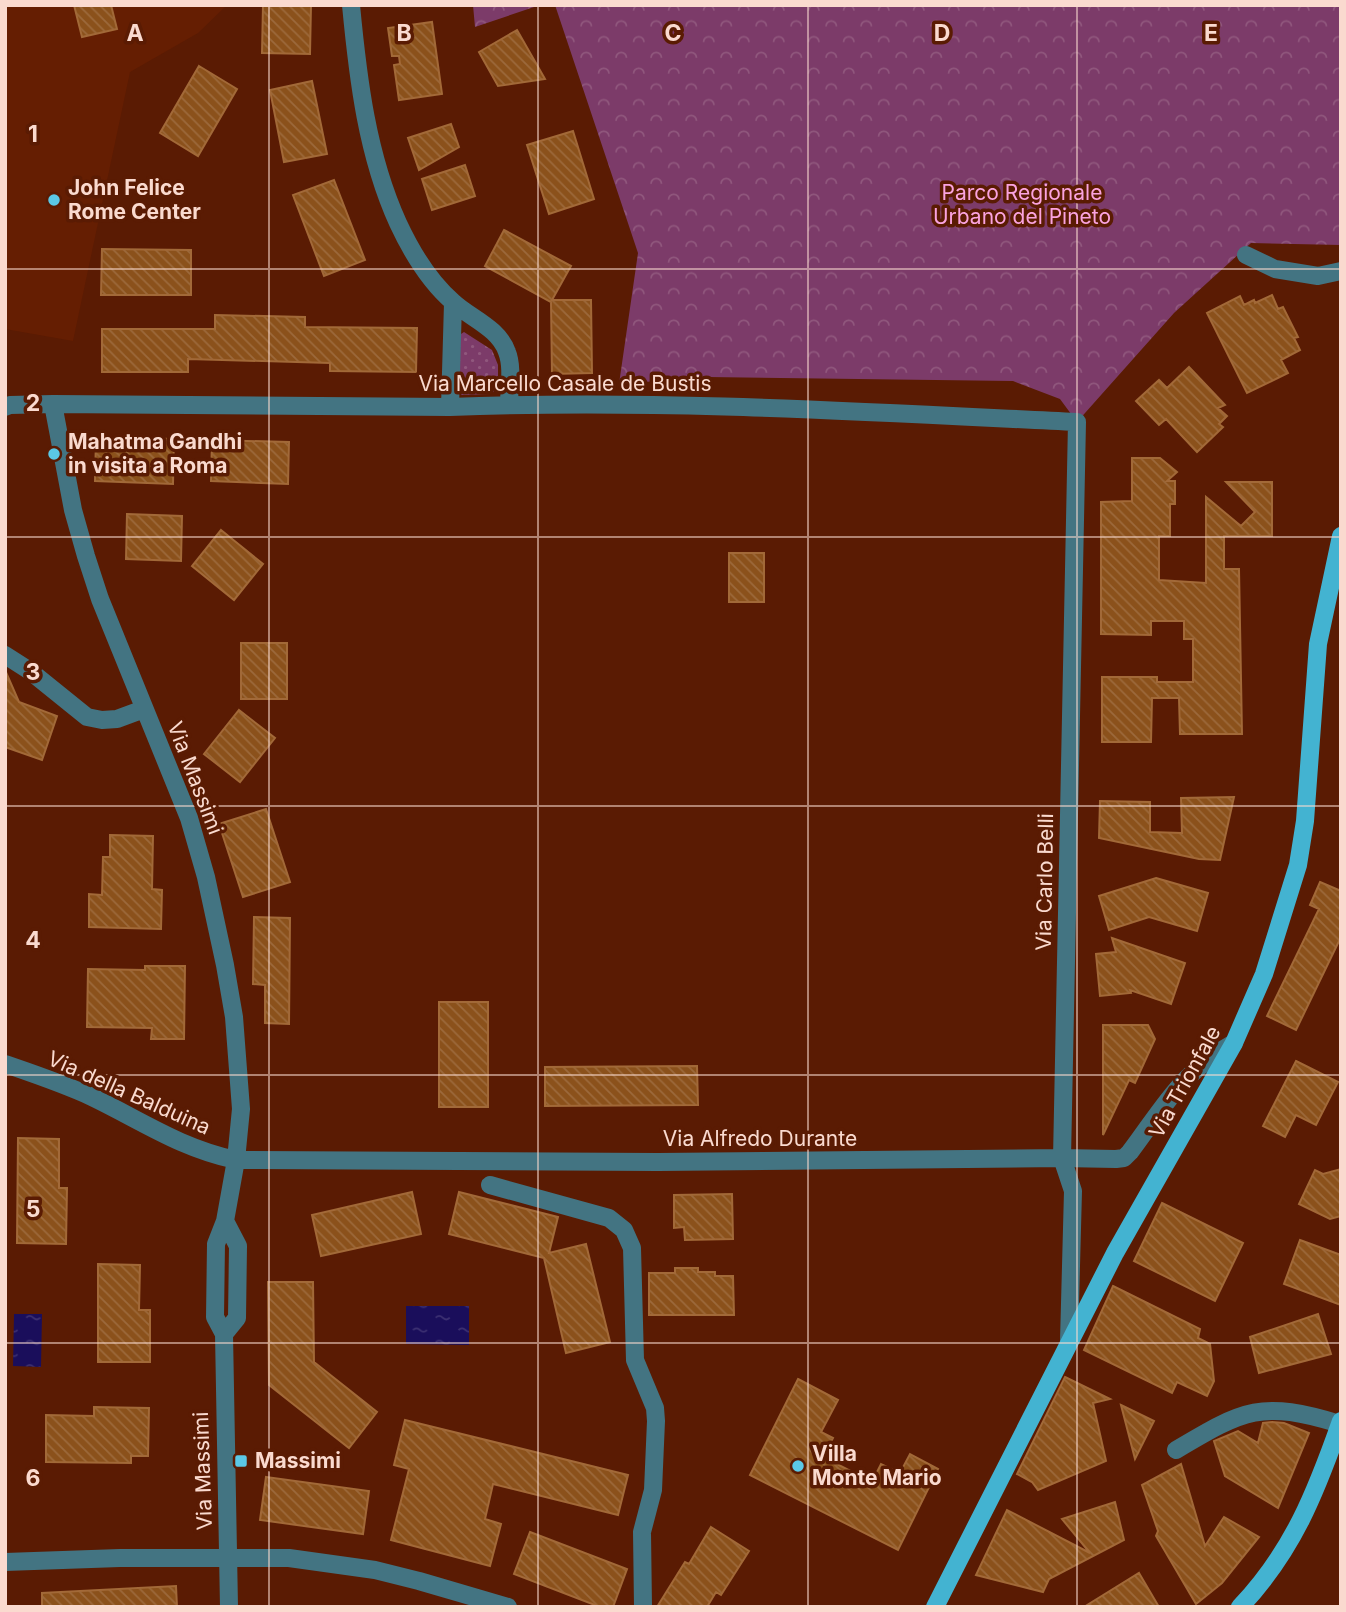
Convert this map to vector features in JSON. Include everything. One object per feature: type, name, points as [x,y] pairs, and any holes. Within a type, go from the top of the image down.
[{"type":"main road","name":"Via Trionfale","points":[[935,1607],[1115,1253],[1234,1043],[1272,952],[1298,865],[1306,808],[1318,644],[1341,536]]},
{"type":"main road","points":[[1240,1607],[1285,1552],[1317,1486],[1340,1423]]},
{"type":"street","points":[[351,5],[361,92],[374,157],[399,224],[438,287],[453,303],[497,335],[505,345],[509,360],[509,405]]},
{"type":"street","points":[[1246,255],[1275,268],[1318,276],[1341,271]]},
{"type":"street","points":[[450,407],[453,303]]},
{"type":"street","points":[[7,404],[53,404]]},
{"type":"street","name":"Via Marcello Casale de Bustis","points":[[53,404],[790,409],[1077,422]]},
{"type":"street","name":"Via Massimi","points":[[53,404],[73,510],[86,556],[189,818],[217,922],[234,1017],[241,1109],[236,1160],[225,1220],[216,1244],[215,1317],[224,1334],[229,1607]]},
{"type":"street","name":"Via Carlo Belli","points":[[1069,1341],[1073,1191],[1062,1158],[1077,422]]},
{"type":"street","points":[[5,655],[30,671],[87,717],[117,719],[144,709]]},
{"type":"street","name":"Via Alfredo Durante","points":[[236,1160],[632,1162],[1124,1158],[1187,1076],[1210,1056],[1234,1043]]},
{"type":"street","name":"Via della Balduina","points":[[5,1064],[85,1094],[184,1145],[236,1160]]},
{"type":"street","points":[[490,1185],[609,1218],[624,1230],[632,1248],[635,1360],[655,1408],[656,1420],[653,1490],[642,1532],[643,1607]]},
{"type":"street","points":[[1176,1450],[1236,1416],[1262,1410],[1290,1410],[1340,1423]]},
{"type":"street","points":[[5,1562],[272,1557],[323,1561],[419,1581],[508,1607]]},
{"type":"shaded area","name":"John Felice Rome Center","points":[[5,5],[227,5],[198,33],[130,72],[73,341],[5,329]]},
{"type":"green space","points":[[473,5],[540,5],[475,27]]},
{"type":"green space","name":"Parco Regionale Urbano del Pineto","points":[[555,5],[1341,5],[1341,245],[1251,243],[1174,313],[1077,422],[1060,399],[1013,381],[708,377],[619,384],[638,253]]},
{"type":"green space","points":[[464,332],[492,350],[498,365],[498,385],[490,394],[462,395],[458,392],[458,336]]},
{"type":"water","points":[[406,1306],[469,1306],[469,1345],[406,1344]]},
{"type":"water","points":[[14,1314],[42,1314],[41,1367],[13,1366]]},
{"type":"building","points":[[74,5],[111,5],[117,29],[82,37]]},
{"type":"building","points":[[263,5],[311,5],[310,54],[262,53]]},
{"type":"building","points":[[432,22],[442,94],[399,100],[394,65],[400,64],[399,56],[392,56],[388,28]]},
{"type":"building","points":[[517,30],[545,79],[498,86],[479,52]]},
{"type":"building","points":[[199,66],[237,89],[198,156],[160,133]]},
{"type":"building","points":[[312,81],[327,154],[284,162],[270,90]]},
{"type":"building","points":[[451,124],[459,147],[419,170],[408,138]]},
{"type":"building","points":[[573,131],[594,199],[549,214],[527,145]]},
{"type":"building","points":[[465,165],[475,196],[432,210],[422,179]]},
{"type":"building","points":[[334,180],[365,260],[324,276],[293,195]]},
{"type":"building","points":[[504,230],[571,266],[552,300],[591,300],[592,373],[552,374],[551,302],[485,266]]},
{"type":"building","points":[[102,249],[191,250],[191,295],[101,295]]},
{"type":"building","points":[[1272,295],[1278,309],[1283,307],[1298,337],[1294,338],[1300,350],[1281,360],[1288,373],[1247,393],[1207,313],[1240,296],[1244,305]]},
{"type":"building","points":[[215,315],[305,317],[305,327],[417,328],[416,372],[330,371],[330,363],[188,359],[188,372],[102,372],[102,329],[215,329]]},
{"type":"building","points":[[1189,367],[1225,405],[1218,408],[1227,416],[1219,424],[1223,427],[1197,452],[1166,419],[1159,425],[1136,401],[1159,380],[1167,388]]},
{"type":"building","points":[[96,437],[174,439],[173,484],[95,481]]},
{"type":"building","points":[[212,440],[289,442],[288,484],[211,481]]},
{"type":"building","points":[[1132,458],[1160,458],[1177,472],[1167,481],[1175,481],[1175,504],[1170,504],[1170,536],[1159,536],[1159,580],[1206,583],[1206,497],[1241,526],[1255,512],[1226,482],[1272,482],[1272,536],[1224,536],[1224,569],[1239,569],[1242,734],[1180,734],[1179,698],[1152,698],[1151,742],[1102,742],[1102,677],[1157,677],[1157,682],[1193,682],[1193,639],[1184,639],[1184,621],[1151,621],[1151,635],[1101,634],[1101,502],[1132,501]]},
{"type":"building","points":[[127,514],[182,516],[181,561],[126,559]]},
{"type":"building","points":[[221,530],[263,564],[234,600],[192,566]]},
{"type":"building","points":[[729,553],[764,553],[764,602],[729,602]]},
{"type":"building","points":[[241,643],[287,643],[287,699],[241,699]]},
{"type":"building","points":[[5,670],[19,702],[57,716],[42,760],[5,747]]},
{"type":"building","points":[[239,710],[275,738],[240,782],[204,754]]},
{"type":"building","points":[[1234,797],[1220,860],[1199,859],[1099,838],[1100,801],[1150,802],[1150,832],[1182,833],[1181,798]]},
{"type":"building","points":[[266,809],[290,882],[243,897],[219,824]]},
{"type":"building","points":[[110,835],[153,836],[152,889],[162,890],[161,929],[89,927],[89,894],[102,895],[103,857],[110,857]]},
{"type":"building","points":[[1156,878],[1208,893],[1197,931],[1149,917],[1109,930],[1099,896]]},
{"type":"building","points":[[1320,882],[1341,891],[1341,937],[1296,1030],[1267,1016],[1319,909],[1310,905]]},
{"type":"building","points":[[254,917],[290,918],[289,1024],[265,1023],[265,985],[253,984]]},
{"type":"building","points":[[1112,938],[1185,963],[1171,1004],[1130,990],[1131,993],[1100,996],[1096,954],[1116,952]]},
{"type":"building","points":[[145,966],[185,966],[184,1039],[151,1039],[152,1028],[87,1027],[88,969],[145,970]]},
{"type":"building","points":[[439,1002],[488,1002],[488,1107],[439,1107]]},
{"type":"building","points":[[1103,1025],[1148,1025],[1155,1039],[1135,1083],[1129,1080],[1103,1135]]},
{"type":"building","points":[[1296,1061],[1338,1082],[1316,1125],[1296,1115],[1285,1137],[1263,1126]]},
{"type":"building","points":[[697,1066],[698,1105],[545,1106],[545,1067]]},
{"type":"building","points":[[18,1138],[59,1139],[59,1188],[67,1188],[66,1244],[17,1243]]},
{"type":"building","points":[[1341,1169],[1341,1216],[1330,1219],[1299,1204],[1315,1170],[1323,1174]]},
{"type":"building","points":[[412,1192],[421,1234],[321,1256],[312,1215]]},
{"type":"building","points":[[459,1192],[558,1217],[549,1253],[586,1244],[610,1342],[566,1353],[544,1258],[449,1234]]},
{"type":"building","points":[[732,1194],[733,1239],[685,1240],[684,1227],[674,1228],[674,1195]]},
{"type":"building","points":[[1162,1203],[1243,1243],[1215,1301],[1134,1261]]},
{"type":"building","points":[[1300,1240],[1341,1255],[1341,1305],[1284,1284]]},
{"type":"building","points":[[98,1264],[140,1265],[139,1310],[150,1310],[150,1362],[98,1362]]},
{"type":"building","points":[[675,1268],[698,1268],[698,1272],[715,1272],[715,1276],[733,1276],[734,1315],[649,1315],[649,1273],[675,1273]]},
{"type":"building","points":[[268,1282],[313,1282],[314,1362],[377,1412],[349,1448],[269,1385]]},
{"type":"building","points":[[1113,1286],[1200,1329],[1198,1338],[1210,1344],[1214,1381],[1207,1396],[1177,1382],[1172,1393],[1084,1350]]},
{"type":"building","points":[[1318,1314],[1331,1354],[1259,1373],[1250,1337]]},
{"type":"building","points":[[1065,1377],[1110,1399],[1093,1403],[1106,1461],[1038,1490],[1032,1482],[1017,1474]]},
{"type":"building","name":"Villa Monte Mario","points":[[798,1379],[838,1400],[821,1432],[833,1438],[823,1457],[872,1482],[881,1464],[900,1473],[910,1454],[938,1469],[898,1550],[750,1475]]},
{"type":"building","points":[[1121,1405],[1154,1421],[1135,1459]]},
{"type":"building","points":[[94,1407],[149,1408],[148,1456],[131,1456],[131,1463],[46,1462],[46,1415],[94,1416]]},
{"type":"building","points":[[405,1420],[628,1475],[618,1515],[493,1484],[485,1519],[501,1524],[490,1566],[391,1540],[409,1469],[394,1465]]},
{"type":"building","points":[[1263,1423],[1284,1423],[1309,1433],[1278,1508],[1225,1476],[1214,1441],[1238,1431],[1258,1443]]},
{"type":"building","points":[[1181,1464],[1205,1546],[1224,1517],[1259,1537],[1222,1583],[1196,1604],[1156,1536],[1158,1531],[1142,1485]]},
{"type":"building","points":[[266,1477],[369,1491],[363,1534],[260,1520]]},
{"type":"building","points":[[1115,1502],[1124,1540],[1049,1579],[1043,1592],[976,1575],[1007,1510],[1090,1553],[1062,1519]]},
{"type":"building","points":[[711,1527],[749,1551],[721,1595],[716,1592],[707,1607],[657,1607],[685,1562],[689,1564]]},
{"type":"building","points":[[530,1532],[627,1569],[613,1607],[600,1607],[514,1574]]},
{"type":"building","points":[[1139,1573],[1159,1607],[1084,1607]]},
{"type":"building","points":[[176,1586],[177,1607],[42,1607],[42,1593]]},
{"type":"place","name":"John Felice Rome Center","points":[[54,200]]},
{"type":"place","name":"Mahatma Gandhi in visita a Roma","points":[[54,454]]},
{"type":"place","name":"Massimi","points":[[241,1461]]},
{"type":"place","name":"Villa Monte Mario","points":[[798,1466]]}]
